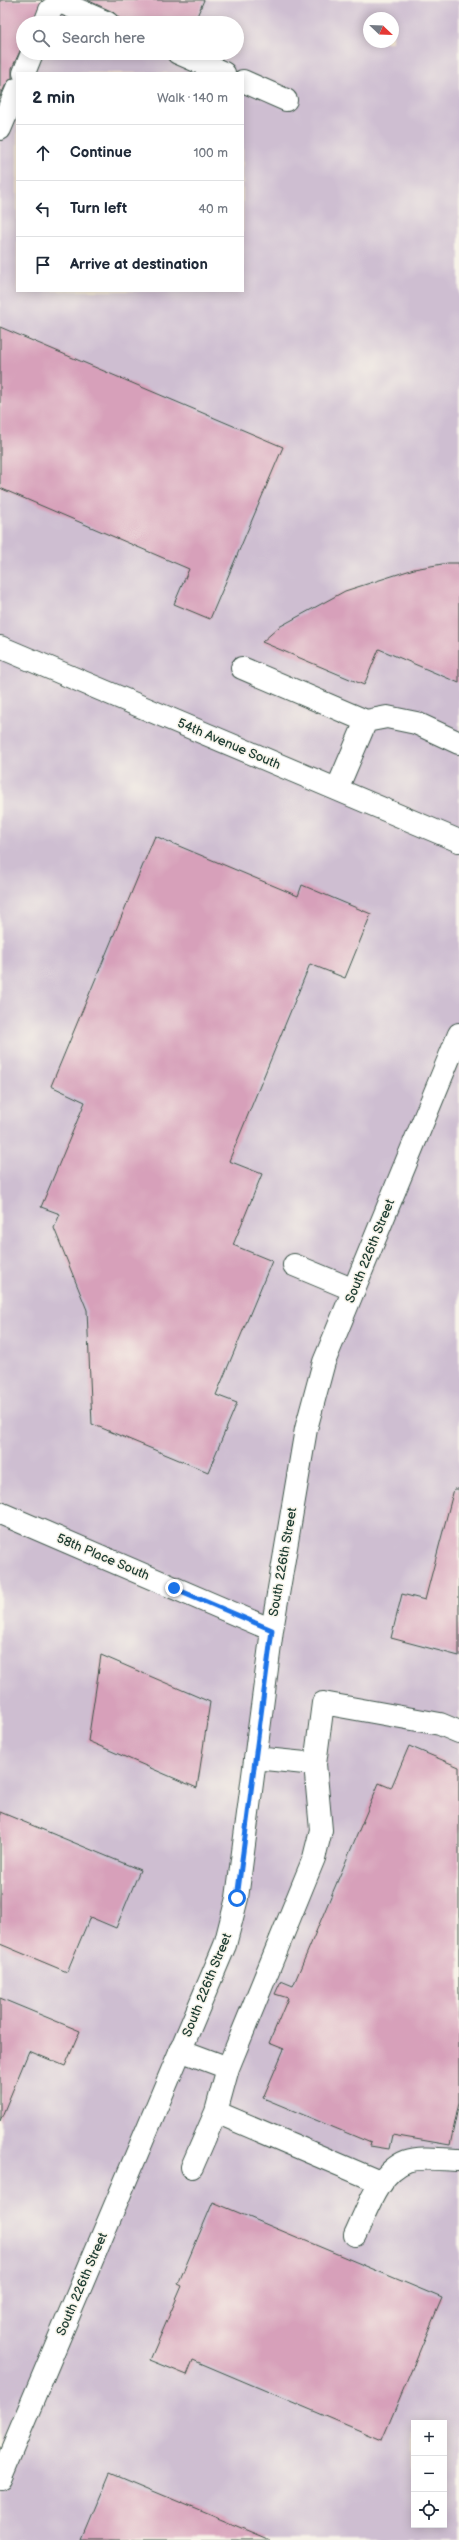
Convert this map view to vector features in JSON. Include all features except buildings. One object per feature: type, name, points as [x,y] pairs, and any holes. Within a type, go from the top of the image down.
[{"type":"street","points":[[48,16],[50,10],[60,2],[92,16]]},
{"type":"street","points":[[24,72],[29,60]]},
{"type":"street","points":[[194,60],[222,72]]},
{"type":"street","points":[[244,81],[286,100]]},
{"type":"street","points":[[0,129],[16,91]]},
{"type":"street","name":"54th Avenue South","points":[[0,647],[459,841]]},
{"type":"street","points":[[242,668],[366,721],[387,717],[416,723],[459,743]]},
{"type":"street","points":[[337,789],[366,721]]},
{"type":"street","name":"South 226th Street","points":[[0,2478],[225,1945],[237,1898],[272,1630],[306,1429],[324,1362],[459,1034]]},
{"type":"street","points":[[294,1264],[354,1290]]},
{"type":"street","name":"58th Place South","points":[[0,1513],[272,1630]]},
{"type":"street","points":[[192,2167],[216,2112],[228,2068],[314,1858],[320,1830],[315,1764],[323,1703],[440,1724],[459,1732]]},
{"type":"street","points":[[255,1758],[315,1764]]},
{"type":"street","points":[[180,2050],[228,2068]]},
{"type":"street","points":[[216,2112],[382,2182]]},
{"type":"street","points":[[355,2235],[382,2182],[395,2168],[408,2160],[459,2160]]},
{"type":"shaded area","points":[[0,0],[459,0],[459,2540],[0,2540]]},
{"type":"route","points":[[174,1588],[272,1630],[237,1898]]}]
